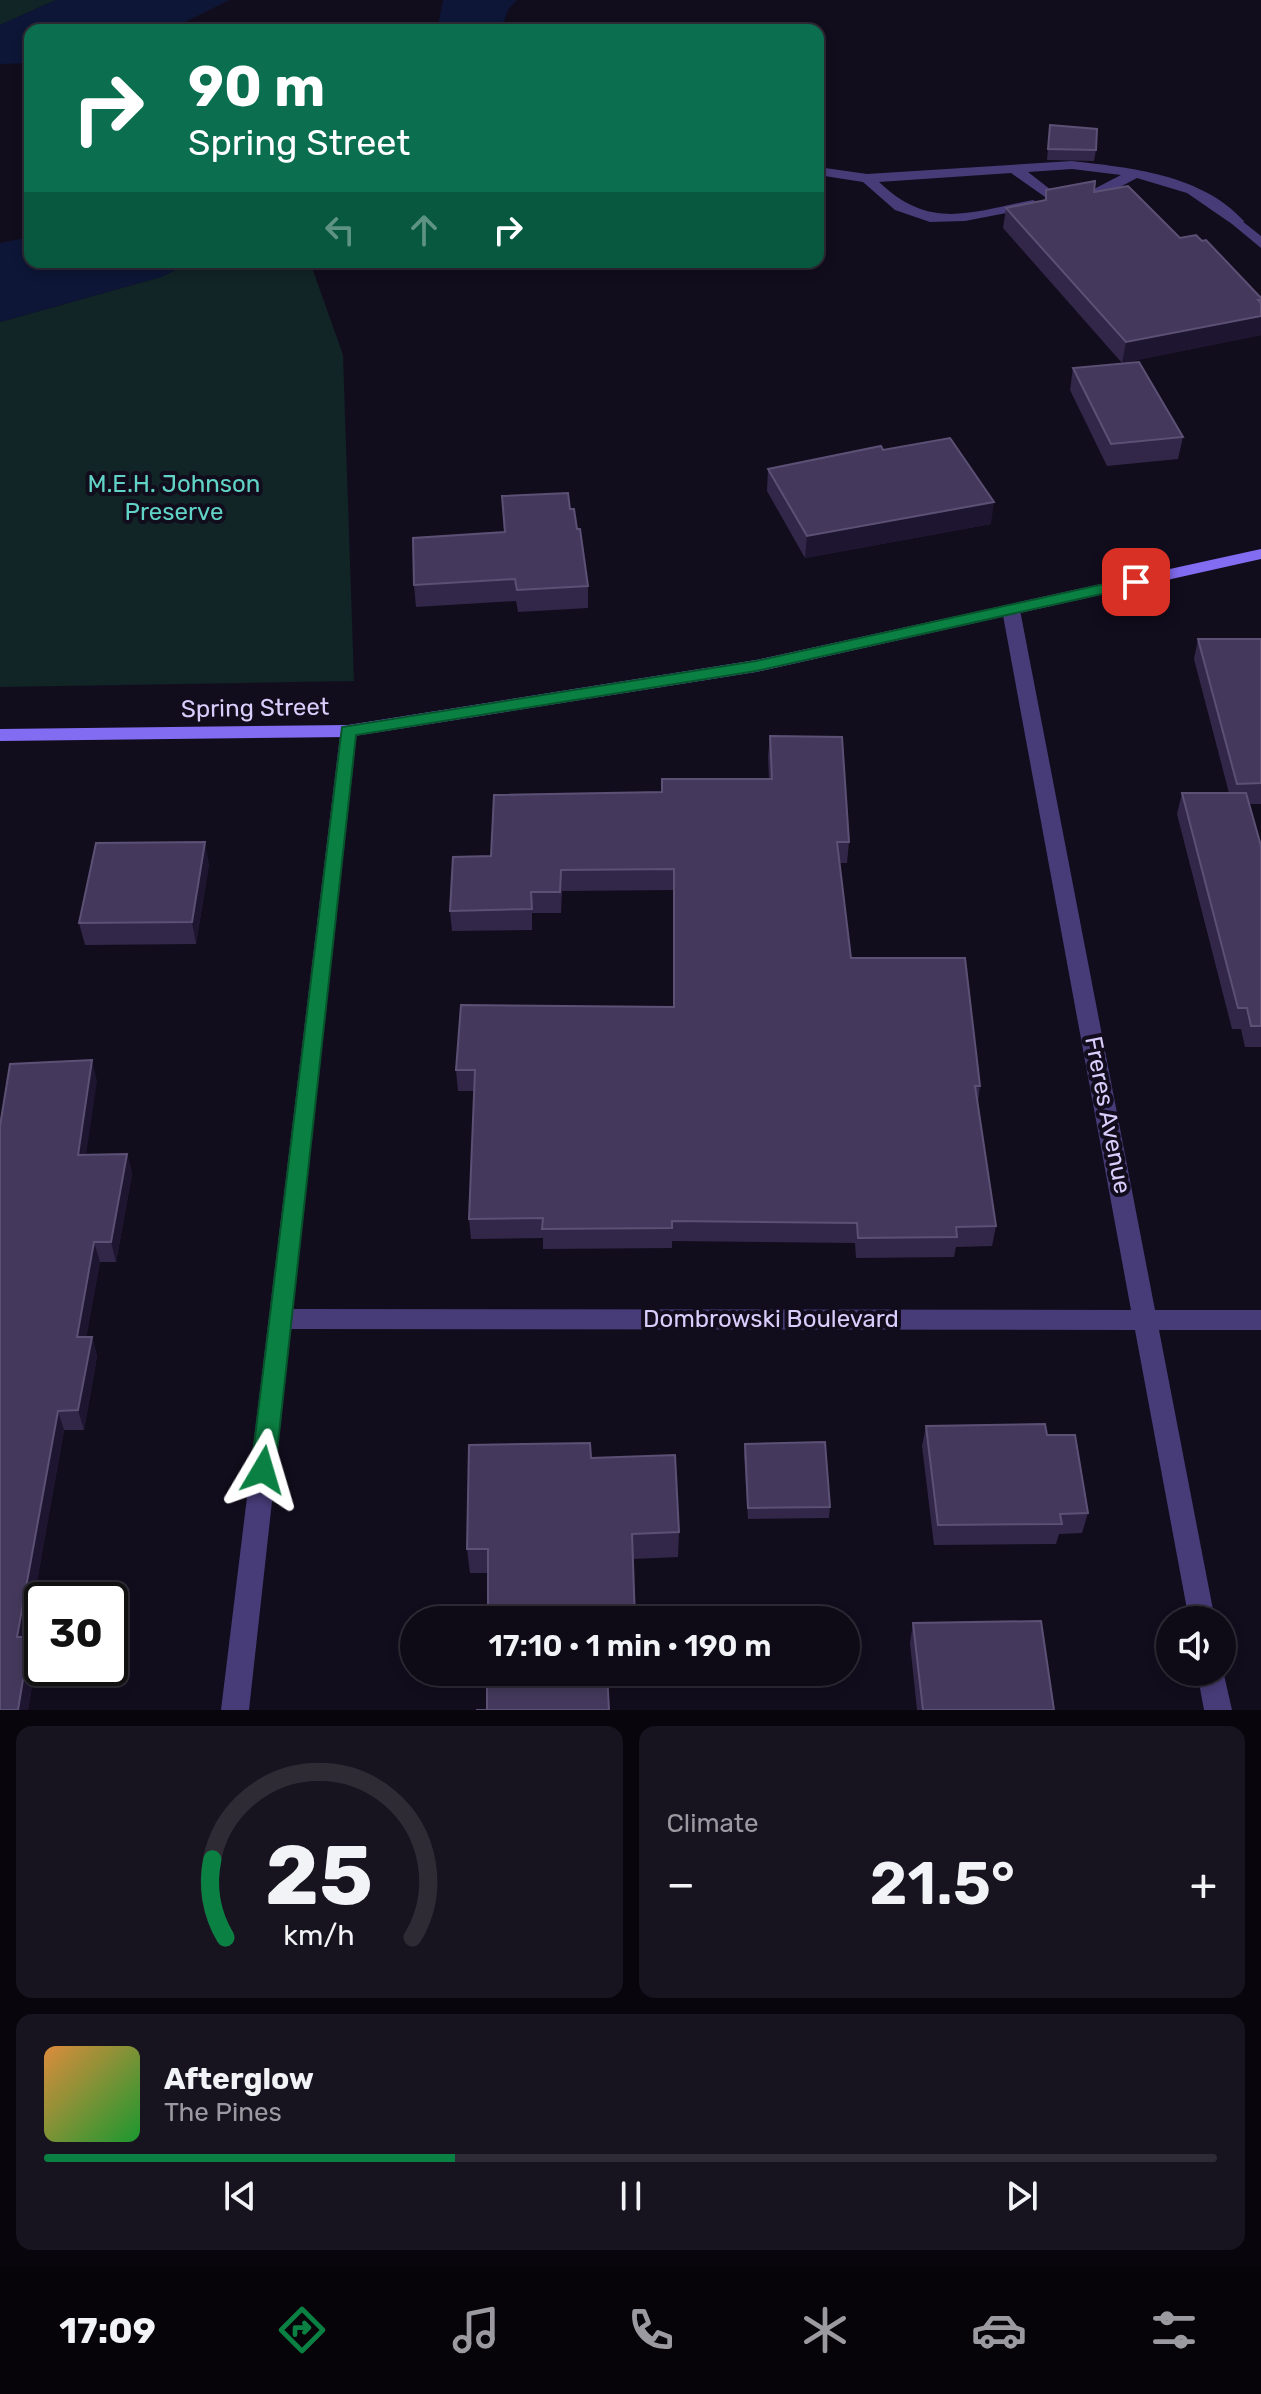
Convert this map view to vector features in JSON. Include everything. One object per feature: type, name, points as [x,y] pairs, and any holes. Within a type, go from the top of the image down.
[{"type":"main road","name":"Spring Street","points":[[0,735],[348,731],[756,666],[1261,554]]},
{"type":"street","points":[[824,172],[867,178],[1072,165],[1136,173],[1192,190],[1237,221],[1261,244]]},
{"type":"street","points":[[1015,169],[1055,200]]},
{"type":"street","points":[[867,178],[900,207],[925,218],[968,216],[1098,193],[1136,173]]},
{"type":"street","name":"Freres Avenue","points":[[1011,610],[1199,1606]]},
{"type":"street","points":[[235,1710],[348,731]]},
{"type":"street","name":"Dombrowski Boulevard","points":[[281,1319],[1261,1320]]},
{"type":"street","points":[[1214,1686],[1218,1710]]},
{"type":"green space","points":[[0,0],[56,0],[0,25]]},
{"type":"green space","name":"M.E.H. Johnson Preserve","points":[[180,268],[312,268],[343,355],[354,681],[0,687],[0,322],[161,277]]},
{"type":"water","points":[[56,0],[229,0],[181,24],[24,24],[24,63],[0,64],[0,25]]},
{"type":"water","points":[[443,0],[517,0],[508,10],[503,24],[438,24]]},
{"type":"water","points":[[24,238],[24,268],[180,268],[161,277],[0,322],[0,243]]},
{"type":"building","points":[[1050,125],[1097,129],[1096,150],[1048,149]]},
{"type":"building","points":[[1095,181],[1094,192],[1128,186],[1180,238],[1196,235],[1202,241],[1206,240],[1261,298],[1258,300],[1261,316],[1126,342],[1006,208],[1046,200],[1046,190]]},
{"type":"building","points":[[1139,362],[1183,437],[1111,444],[1073,368]]},
{"type":"building","points":[[950,438],[994,502],[807,536],[768,469],[881,446],[883,450]]},
{"type":"building","points":[[568,493],[570,509],[574,509],[577,529],[580,529],[588,586],[517,590],[515,579],[414,585],[413,538],[505,532],[502,496]]},
{"type":"building","points":[[1198,639],[1261,639],[1261,783],[1237,784]]},
{"type":"building","points":[[770,736],[842,737],[849,842],[837,842],[851,958],[965,958],[980,1086],[975,1086],[996,1226],[956,1227],[957,1237],[858,1238],[857,1223],[672,1221],[672,1228],[542,1229],[543,1218],[469,1219],[475,1070],[456,1070],[461,1005],[674,1007],[674,869],[561,870],[560,892],[531,892],[532,909],[450,911],[453,857],[491,856],[494,795],[662,792],[662,779],[772,779]]},
{"type":"building","points":[[1182,793],[1246,793],[1261,846],[1261,1026],[1251,1026],[1247,1008],[1238,1008]]},
{"type":"building","points":[[205,842],[192,922],[79,923],[96,843]]},
{"type":"building","points":[[92,1060],[78,1155],[127,1154],[111,1242],[94,1242],[77,1337],[92,1337],[78,1410],[58,1411],[27,1582],[24,1582],[17,1637],[24,1637],[24,1674],[18,1710],[0,1710],[0,1126],[10,1064]]},
{"type":"building","points":[[1045,1424],[1047,1435],[1075,1435],[1088,1513],[1060,1514],[1062,1524],[938,1525],[926,1426]]},
{"type":"building","points":[[825,1442],[830,1507],[748,1508],[745,1444]]},
{"type":"building","points":[[590,1443],[591,1458],[675,1455],[679,1532],[632,1534],[635,1606],[488,1606],[488,1549],[467,1549],[469,1445]]},
{"type":"building","points":[[1041,1621],[1054,1710],[923,1710],[913,1623]]},
{"type":"building","points":[[487,1686],[608,1686],[609,1710],[487,1710]]},
{"type":"route","points":[[263,1470],[348,731],[756,666],[1136,582]]}]
